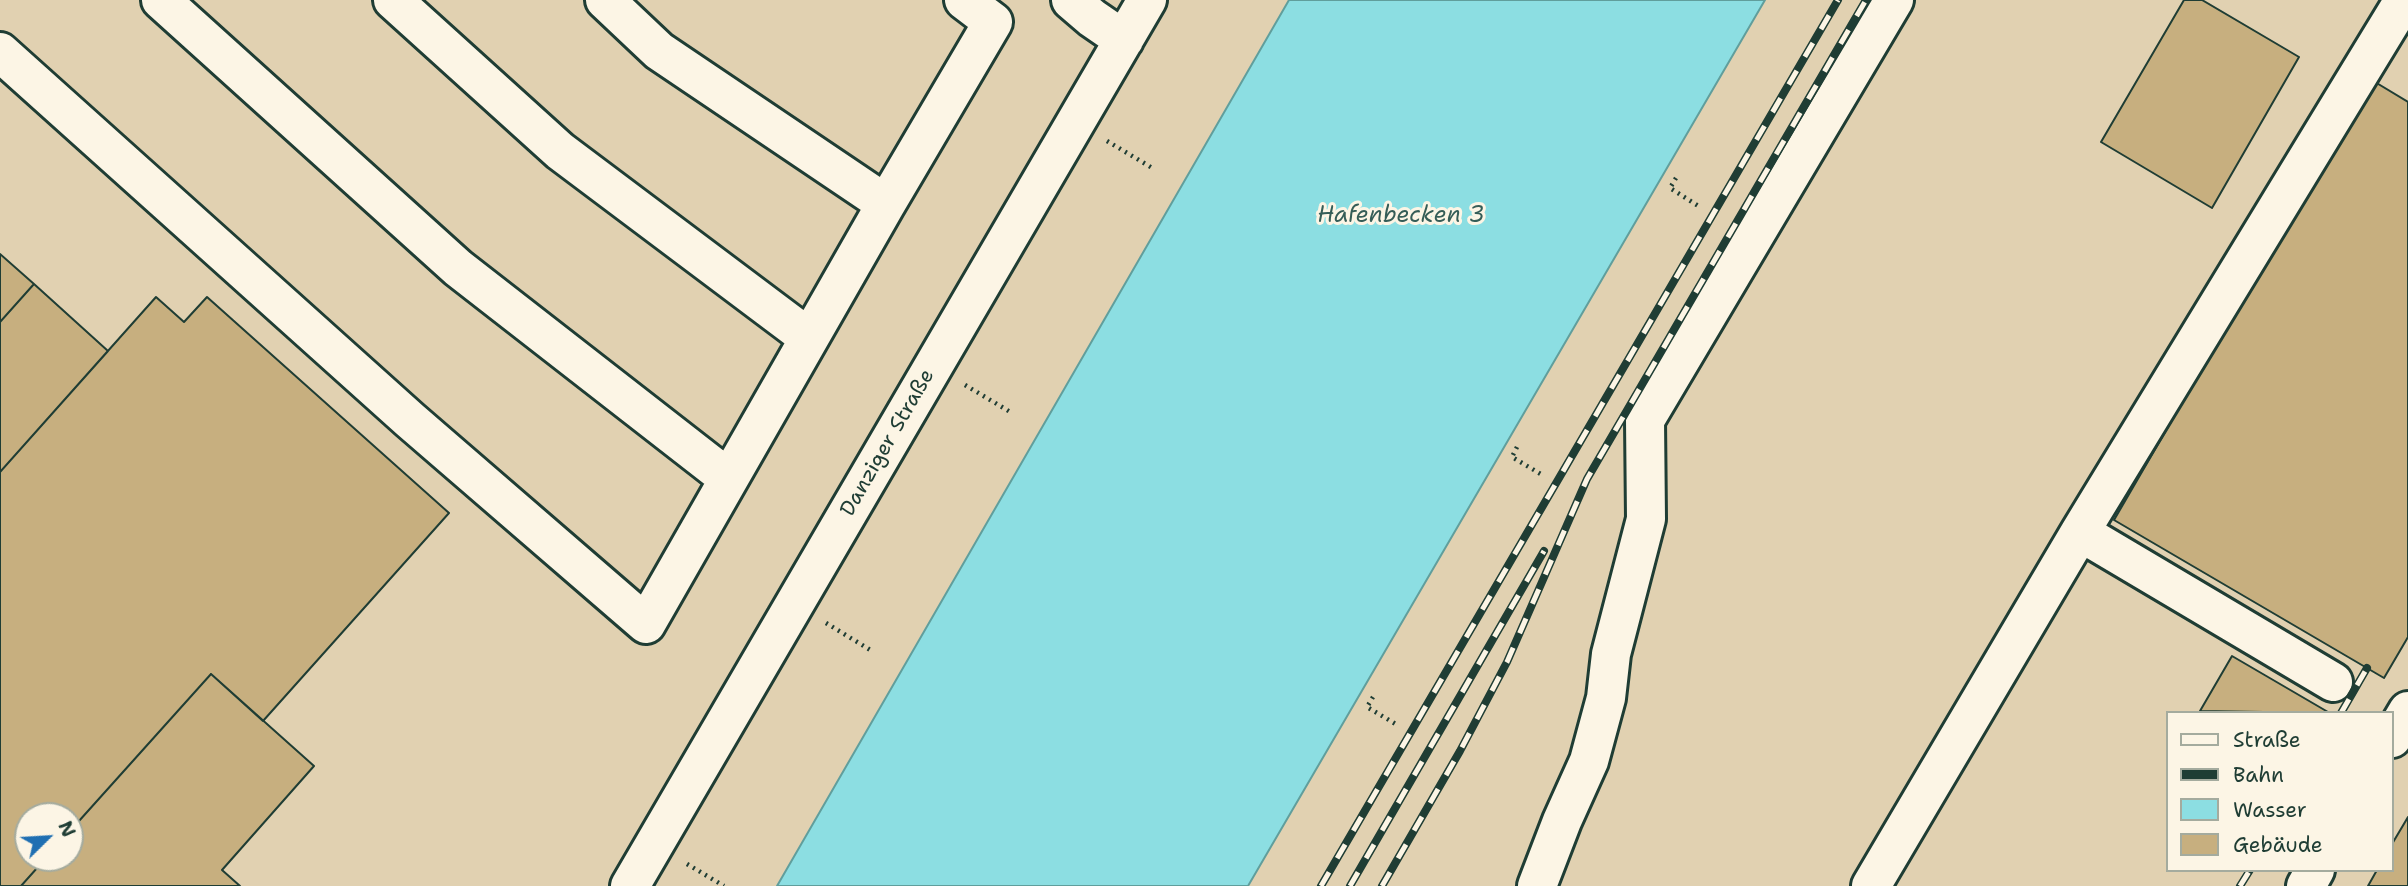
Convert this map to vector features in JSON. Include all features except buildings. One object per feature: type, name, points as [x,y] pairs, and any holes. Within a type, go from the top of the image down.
[{"type":"street","points":[[161,0],[458,268],[729,479]]},
{"type":"street","points":[[393,0],[560,151],[809,338]]},
{"type":"street","points":[[605,0],[659,51],[886,204]]},
{"type":"street","points":[[0,52],[410,420],[646,624],[993,22],[964,0]]},
{"type":"street","points":[[1071,0],[1124,40]]},
{"type":"street","name":"Danziger Straße","points":[[630,886],[1147,0]]},
{"type":"street","points":[[1537,886],[1589,761],[1606,698],[1611,654],[1646,519],[1646,420],[1894,0]]},
{"type":"street","points":[[1871,886],[2080,532],[2404,0]]},
{"type":"street","points":[[2080,532],[2333,682]]},
{"type":"street","points":[[2394,735],[2408,711]]},
{"type":"path","points":[[1104,138],[1154,169]]},
{"type":"path","points":[[1676,178],[1670,188],[1700,206]]},
{"type":"path","points":[[961,382],[1012,412]]},
{"type":"path","points":[[1517,447],[1512,457],[1544,475]]},
{"type":"path","points":[[822,620],[872,651]]},
{"type":"path","points":[[1373,698],[1367,707],[1399,726]]},
{"type":"path","points":[[683,861],[724,886]]},
{"type":"shaded area","points":[[0,0],[1289,0],[777,886],[0,886]]},
{"type":"shaded area","points":[[1765,0],[2408,0],[2408,886],[1248,886]]},
{"type":"water","name":"Hafenbecken 3","points":[[1289,0],[1765,0],[1248,886],[777,886]]},
{"type":"railway","points":[[1321,886],[1838,0]]},
{"type":"railway","points":[[1382,886],[1460,751],[1507,662],[1587,479],[1866,0]]},
{"type":"railway","points":[[1350,886],[1544,551]]},
{"type":"railway","points":[[2342,711],[2367,668]]},
{"type":"railway","points":[[2240,886],[2249,872]]}]
